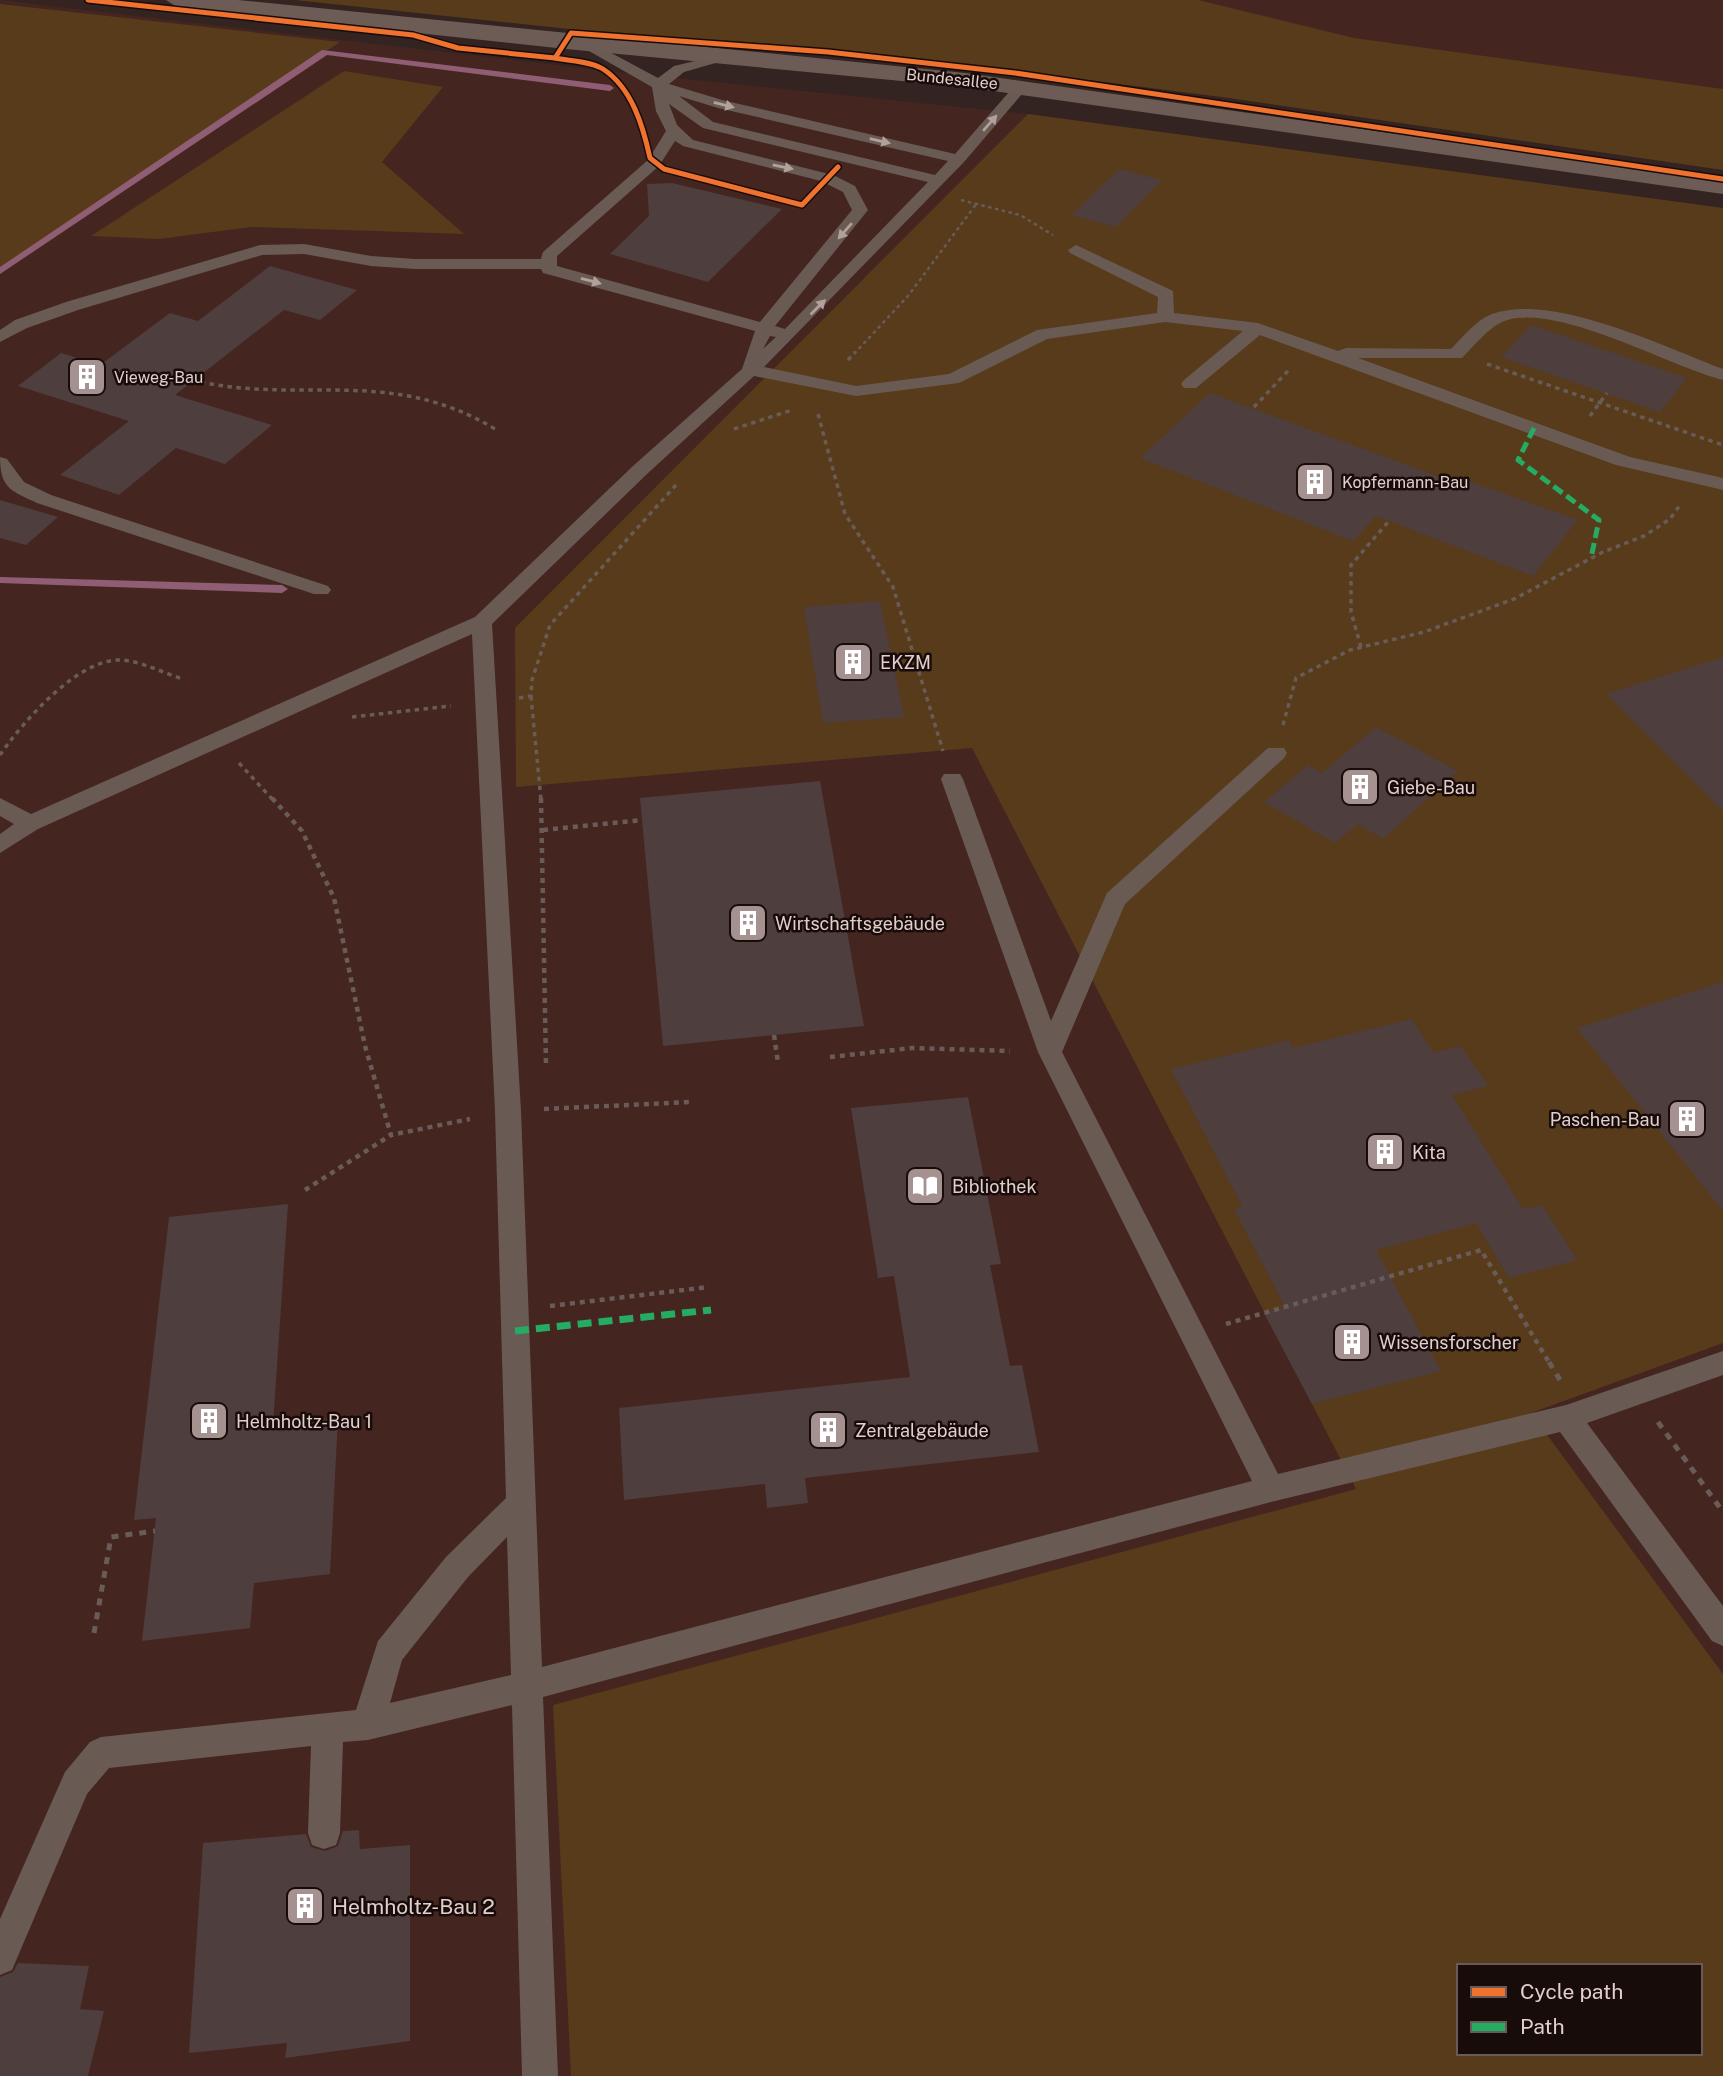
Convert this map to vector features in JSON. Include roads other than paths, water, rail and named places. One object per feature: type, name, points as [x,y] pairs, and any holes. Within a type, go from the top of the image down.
[{"type":"main road","name":"Bundesallee","points":[[177,0],[1021,87],[1723,187]]},
{"type":"lane","points":[[587,44],[659,85],[719,104],[959,159]]},
{"type":"lane","points":[[659,85],[679,69],[729,55]]},
{"type":"lane","points":[[659,85],[661,103],[672,133],[688,143],[827,178],[849,189],[860,210],[765,329],[751,355],[750,370]]},
{"type":"lane","points":[[659,85],[689,114],[708,125],[931,187]]},
{"type":"lane","points":[[0,845],[30,824],[482,622],[640,470],[789,335],[959,159],[1021,87]]},
{"type":"lane","points":[[672,133],[654,163],[549,255],[549,270],[789,335]]},
{"type":"lane","points":[[0,337],[21,324],[72,306],[260,250],[287,246],[371,261],[503,267],[548,264]]},
{"type":"lane","points":[[1076,250],[1167,295],[1165,317]]},
{"type":"lane","points":[[1317,350],[1456,354],[1497,318],[1536,314],[1562,316],[1723,375]]},
{"type":"lane","points":[[750,370],[819,394],[953,379],[1043,334],[1165,317],[1258,328],[1623,461],[1682,477],[1723,484]]},
{"type":"lane","points":[[1190,384],[1258,328]]},
{"type":"lane","points":[[0,463],[17,486],[44,499],[321,590]]},
{"type":"lane","points":[[482,622],[508,1111],[540,2076]]},
{"type":"lane","points":[[1050,1052],[1115,899],[1276,752]]},
{"type":"lane","points":[[952,779],[1050,1052],[1271,1489]]},
{"type":"lane","points":[[0,806],[30,824]]},
{"type":"lane","points":[[0,1958],[75,1783],[101,1753],[368,1724],[527,1686],[1271,1489],[1573,1416],[1723,1363]]},
{"type":"lane","points":[[1573,1416],[1723,1631]]},
{"type":"lane","points":[[368,1724],[389,1651],[457,1567],[521,1503]]},
{"type":"lane","points":[[324,1833],[328,1729]]},
{"type":"waterway","points":[[0,271],[325,52],[610,88]]},
{"type":"waterway","points":[[0,580],[282,589]]},
{"type":"place","name":"Vieweg-Bau","points":[[87,377]]},
{"type":"place","name":"Kopfermann-Bau","points":[[1315,482]]},
{"type":"place","name":"EKZM","points":[[853,662]]},
{"type":"place","name":"Giebe-Bau","points":[[1360,787]]},
{"type":"place","name":"Wirtschaftsgebäude","points":[[748,923]]},
{"type":"place","name":"Paschen-Bau","points":[[1687,1119]]},
{"type":"place","name":"Kita","points":[[1385,1152]]},
{"type":"place","name":"Bibliothek","points":[[925,1186]]},
{"type":"place","name":"Wissensforscher","points":[[1352,1342]]},
{"type":"place","name":"Helmholtz-Bau 1","points":[[209,1421]]},
{"type":"place","name":"Zentralgebäude","points":[[828,1430]]},
{"type":"place","name":"Helmholtz-Bau 2","points":[[305,1906]]}]
